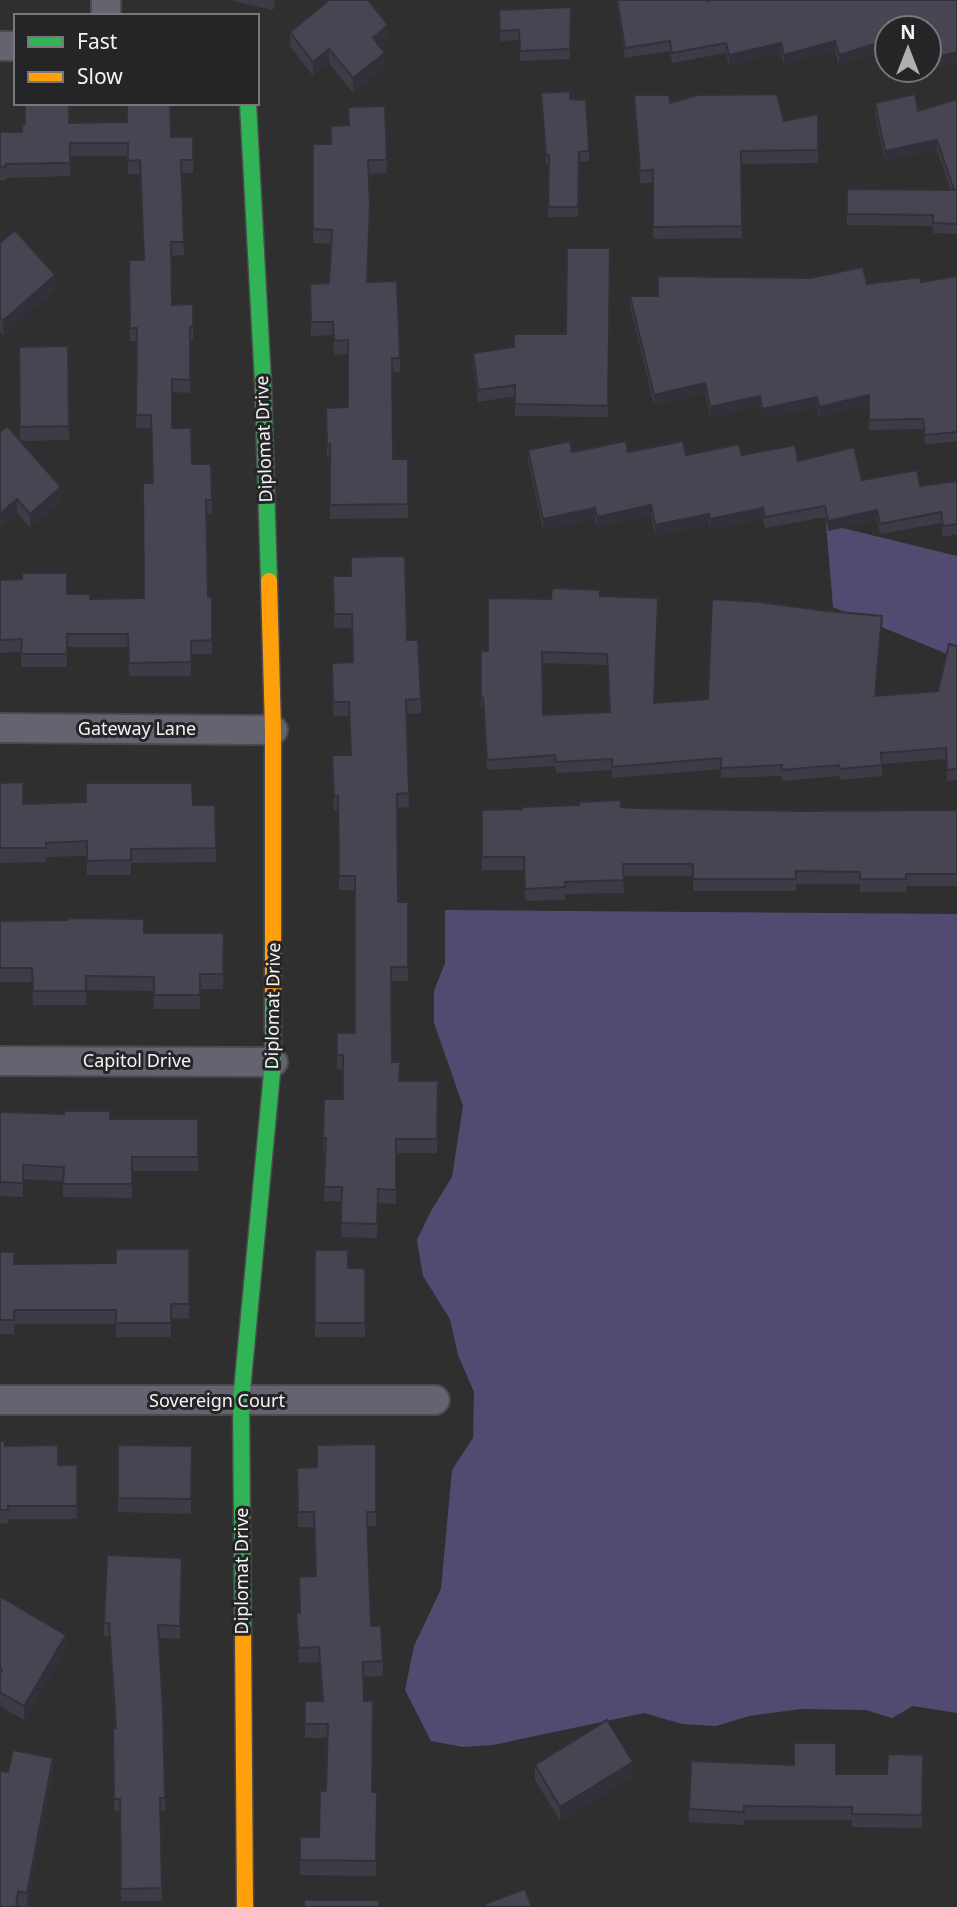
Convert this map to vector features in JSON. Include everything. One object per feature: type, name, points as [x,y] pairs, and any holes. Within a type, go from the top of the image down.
[{"type":"street","name":"Diplomat Drive","points":[[245,1907],[241,1401],[274,1062],[274,730],[263,383],[247,105]]},
{"type":"street","name":"Gateway Lane","points":[[0,728],[274,730]]},
{"type":"street","name":"Capitol Drive","points":[[0,1061],[274,1062]]},
{"type":"street","name":"Sovereign Court","points":[[0,1400],[435,1400]]},
{"type":"shaded area","points":[[826,524],[957,556],[957,658],[833,607]]},
{"type":"shaded area","points":[[445,910],[957,914],[957,1713],[913,1706],[892,1718],[866,1710],[801,1709],[749,1716],[716,1726],[682,1724],[644,1713],[493,1745],[463,1747],[431,1741],[405,1690],[414,1646],[441,1589],[452,1470],[473,1438],[474,1392],[458,1355],[450,1319],[423,1276],[417,1240],[452,1177],[463,1106],[434,1023],[434,991],[445,963]]},
{"type":"building","points":[[329,0],[368,0],[388,25],[373,38],[385,53],[353,78],[329,49],[313,62],[290,32]]},
{"type":"building","points":[[617,0],[957,0],[957,52],[943,55],[943,14],[873,14],[873,44],[839,55],[835,41],[784,55],[781,43],[729,55],[726,43],[672,53],[670,41],[625,48]]},
{"type":"building","points":[[571,7],[570,49],[520,51],[519,30],[500,31],[499,10]]},
{"type":"building","points":[[570,91],[570,99],[586,100],[589,151],[579,152],[578,207],[548,207],[549,155],[546,155],[541,93]]},
{"type":"building","points":[[777,94],[784,121],[818,114],[818,150],[741,151],[742,226],[653,227],[653,170],[640,171],[634,95],[669,95],[670,103],[697,95]]},
{"type":"building","points":[[915,94],[918,111],[957,99],[957,224],[933,223],[933,215],[847,214],[847,189],[954,190],[937,140],[885,151],[875,103]]},
{"type":"building","points":[[25,105],[69,105],[69,123],[127,122],[127,105],[170,105],[171,137],[193,137],[193,160],[181,160],[184,242],[171,242],[172,305],[193,304],[190,380],[172,379],[172,428],[191,428],[192,464],[211,464],[212,500],[206,500],[208,597],[212,597],[212,640],[191,641],[191,662],[129,663],[128,634],[67,634],[67,654],[21,654],[22,639],[0,640],[0,580],[22,579],[22,573],[67,573],[67,594],[90,594],[90,599],[144,598],[143,483],[153,483],[151,415],[136,415],[137,328],[130,328],[129,260],[144,260],[140,160],[128,161],[128,143],[70,143],[70,163],[6,164],[6,167],[0,167],[0,132],[22,132],[22,124],[25,124]]},
{"type":"building","points":[[385,106],[387,160],[368,160],[370,204],[367,282],[397,281],[400,358],[392,358],[393,459],[408,459],[408,504],[330,505],[330,444],[327,444],[326,408],[348,407],[348,340],[334,341],[333,322],[311,322],[310,284],[329,283],[332,230],[313,229],[313,144],[331,144],[331,126],[349,125],[348,107]]},
{"type":"building","points":[[15,230],[55,275],[3,321],[0,318],[0,243]]},
{"type":"building","points":[[567,248],[610,248],[608,406],[515,404],[515,385],[478,390],[473,353],[514,347],[514,334],[566,334]]},
{"type":"building","points":[[863,267],[867,284],[920,277],[921,282],[957,276],[957,432],[925,435],[923,419],[869,420],[869,395],[819,407],[817,397],[762,409],[760,396],[710,407],[705,383],[654,395],[630,296],[658,296],[658,276],[810,278]]},
{"type":"building","points":[[68,346],[69,426],[20,427],[19,347]]},
{"type":"building","points":[[7,426],[61,487],[30,514],[17,499],[0,514],[0,432]]},
{"type":"building","points":[[570,441],[572,452],[626,441],[628,452],[683,441],[686,455],[739,444],[742,455],[795,445],[798,461],[854,447],[862,480],[917,470],[920,486],[957,481],[957,524],[943,526],[941,512],[880,524],[877,510],[828,521],[825,506],[765,517],[763,508],[710,519],[709,514],[655,525],[651,505],[597,517],[595,508],[543,519],[528,450]]},
{"type":"building","points":[[405,556],[407,640],[418,640],[421,699],[406,700],[409,793],[397,794],[398,902],[408,902],[408,967],[391,967],[392,1062],[400,1062],[399,1081],[438,1081],[437,1139],[396,1139],[396,1190],[378,1189],[377,1224],[341,1223],[342,1187],[324,1187],[324,1099],[343,1099],[343,1055],[337,1055],[337,1033],[355,1033],[355,876],[339,876],[338,796],[334,796],[332,755],[351,755],[349,702],[333,702],[332,663],[353,662],[352,614],[334,614],[333,576],[351,576],[351,557]]},
{"type":"building","points":[[552,588],[600,590],[600,596],[658,598],[654,703],[708,699],[712,599],[882,616],[875,696],[938,691],[949,644],[957,646],[957,769],[947,770],[946,748],[881,753],[882,765],[840,769],[839,765],[782,770],[782,765],[721,768],[721,758],[612,767],[612,759],[556,762],[555,755],[487,760],[481,698],[481,651],[488,651],[488,598],[551,599]],"holes":[[[542,652],[607,654],[610,712],[543,715]]]},
{"type":"building","points":[[23,782],[23,804],[86,802],[86,783],[192,783],[193,805],[215,805],[216,848],[131,849],[131,860],[87,861],[87,841],[46,843],[46,848],[0,848],[0,783]]},
{"type":"building","points":[[621,800],[621,807],[633,808],[957,810],[957,874],[906,874],[906,879],[860,879],[860,872],[796,871],[796,879],[693,879],[693,864],[623,864],[624,880],[565,882],[565,887],[525,889],[524,857],[482,857],[482,810]]},
{"type":"building","points":[[144,919],[144,933],[224,933],[223,974],[200,974],[200,995],[154,995],[154,977],[86,976],[86,991],[33,991],[32,968],[0,968],[0,921]]},
{"type":"building","points":[[64,1111],[110,1111],[110,1119],[198,1119],[198,1157],[132,1157],[132,1184],[63,1184],[64,1167],[23,1165],[23,1183],[0,1182],[0,1112],[64,1114]]},
{"type":"building","points":[[116,1249],[189,1249],[189,1304],[171,1304],[171,1323],[116,1323],[116,1310],[14,1310],[14,1320],[0,1320],[0,1252],[14,1252],[14,1264],[116,1263]]},
{"type":"building","points":[[315,1250],[348,1250],[348,1268],[365,1268],[365,1323],[315,1323]]},
{"type":"building","points":[[0,1441],[5,1441],[5,1446],[58,1445],[58,1465],[77,1465],[77,1506],[8,1506],[8,1510],[0,1510]]},
{"type":"building","points":[[376,1444],[376,1512],[367,1512],[371,1626],[381,1626],[383,1661],[363,1662],[364,1701],[373,1701],[372,1792],[377,1792],[376,1861],[300,1860],[300,1837],[319,1837],[320,1791],[326,1791],[328,1724],[305,1724],[305,1701],[323,1701],[319,1647],[299,1648],[296,1613],[300,1613],[299,1577],[316,1576],[314,1512],[298,1512],[297,1468],[317,1467],[317,1445]]},
{"type":"building","points":[[118,1445],[192,1446],[191,1499],[118,1498]]},
{"type":"building","points":[[107,1555],[182,1558],[180,1626],[158,1625],[165,1798],[160,1798],[162,1888],[121,1889],[120,1799],[114,1799],[113,1728],[116,1728],[109,1623],[104,1623]]},
{"type":"building","points":[[1,1597],[66,1635],[24,1706],[0,1692]]},
{"type":"building","points":[[607,1720],[633,1762],[560,1807],[535,1765]]},
{"type":"building","points":[[794,1743],[836,1743],[836,1774],[887,1774],[888,1754],[923,1755],[922,1815],[852,1814],[852,1807],[744,1806],[744,1812],[689,1809],[691,1761],[794,1765]]},
{"type":"building","points":[[13,1750],[53,1758],[27,1893],[18,1891],[16,1907],[0,1907],[0,1771],[8,1772]]},
{"type":"building","points":[[525,1889],[532,1907],[486,1907],[485,1904]]},
{"type":"building","points":[[304,1900],[379,1900],[379,1907],[304,1907]]},
{"type":"traffic: fast","points":[[248,105],[263,383],[269,581]]},
{"type":"traffic: fast","points":[[243,1631],[241,1401],[273,1062],[273,995]]},
{"type":"traffic: slow","points":[[269,581],[273,730],[273,995]]},
{"type":"traffic: slow","points":[[243,1631],[245,1907]]}]
